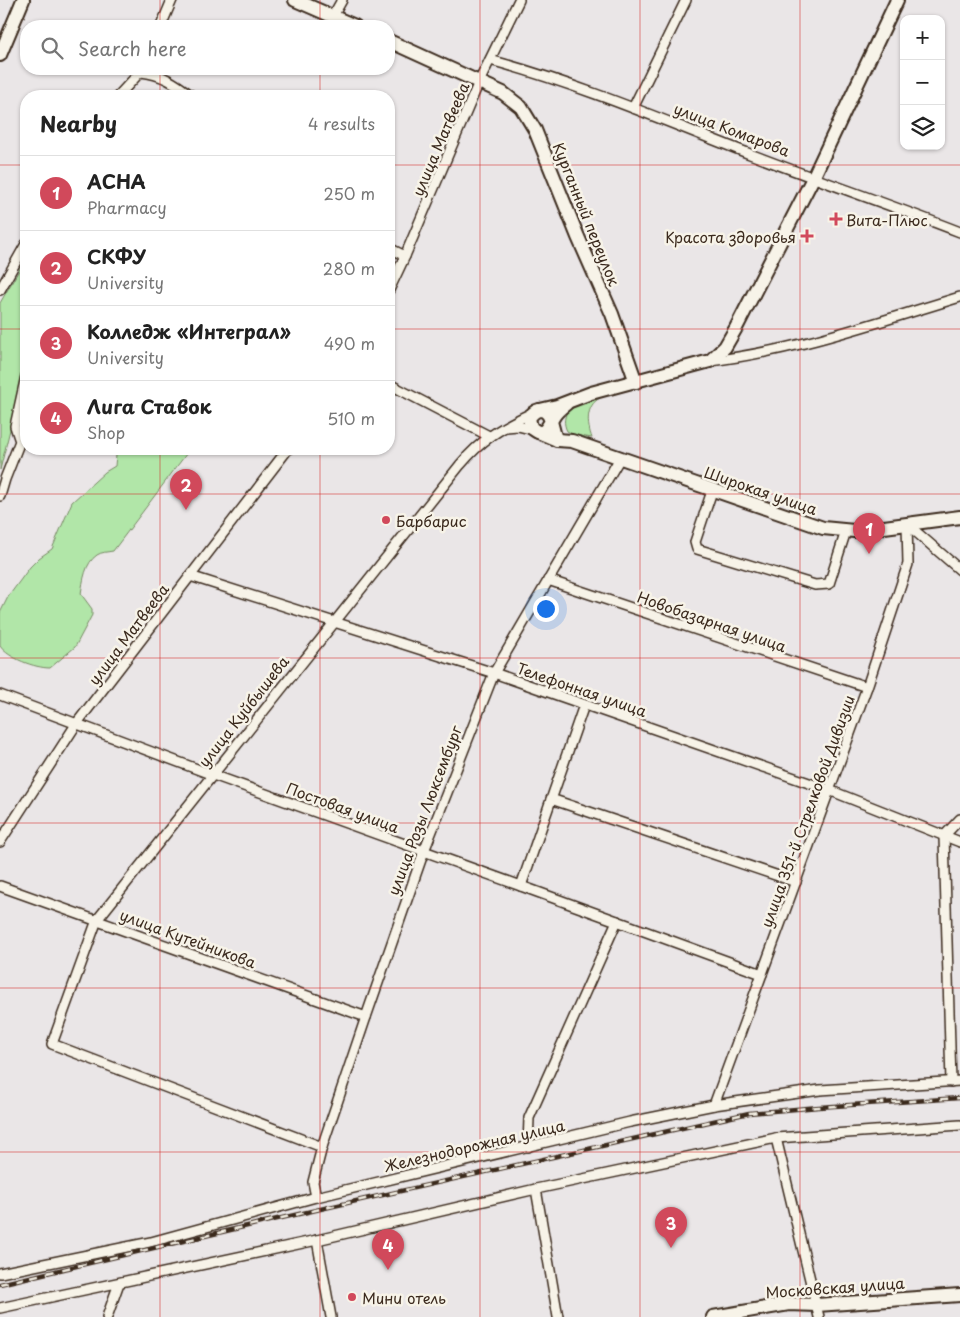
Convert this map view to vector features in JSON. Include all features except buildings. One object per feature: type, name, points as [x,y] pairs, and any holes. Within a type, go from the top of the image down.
[{"type":"main road","points":[[0,55],[23,0]]},
{"type":"main road","points":[[294,0],[342,20]]},
{"type":"main road","points":[[636,382],[710,361],[725,347],[812,178],[897,0]]},
{"type":"main road","points":[[395,44],[479,82]]},
{"type":"main road","name":"Курганный переулок","points":[[479,82],[496,89],[514,101],[526,114],[536,130],[578,237],[612,314],[636,382]]},
{"type":"main road","name":"улица Куйбышева","points":[[537,411],[557,406],[591,393],[636,382]]},
{"type":"main road","name":"улица Куйбышева","points":[[536,431],[546,430],[560,409],[570,401]]},
{"type":"main road","points":[[536,431],[531,427],[530,418],[537,411],[548,414],[553,435],[557,440]]},
{"type":"main road","name":"Широкая улица","points":[[536,431],[557,440],[572,441],[823,528],[846,531],[960,517]]},
{"type":"main road","name":"Московская улица","points":[[713,1317],[789,1304],[818,1311],[960,1295]]},
{"type":"street","points":[[164,20],[172,0]]},
{"type":"street","points":[[333,16],[342,0]]},
{"type":"street","name":"улица Матвеева","points":[[395,277],[479,82],[519,0]]},
{"type":"street","points":[[633,108],[686,0]]},
{"type":"street","name":"улица Комарова","points":[[490,60],[524,69],[633,108],[812,178],[960,232]]},
{"type":"street","points":[[124,90],[137,75]]},
{"type":"street","points":[[158,75],[184,90]]},
{"type":"street","points":[[395,251],[405,256]]},
{"type":"street","points":[[0,290],[20,255]]},
{"type":"street","points":[[710,361],[744,357],[835,334],[960,297]]},
{"type":"street","points":[[395,387],[490,436]]},
{"type":"street","points":[[0,496],[20,441],[15,426],[20,403]]},
{"type":"street","name":"улица Куйбышева","points":[[322,1147],[52,1044],[97,920],[460,465],[473,450],[490,436],[537,411]]},
{"type":"street","points":[[506,427],[518,426],[536,431]]},
{"type":"street","name":"улица Матвеева","points":[[0,842],[77,723],[283,455]]},
{"type":"street","name":"улица Розы Люксембург","points":[[316,1196],[313,1182],[322,1147],[424,851],[494,673],[620,458]]},
{"type":"street","points":[[712,491],[695,542],[697,549],[815,585],[829,584],[846,531]]},
{"type":"street","points":[[907,524],[960,570]]},
{"type":"street","name":"улица 351-й Стрелковой Дивизии","points":[[714,1105],[867,687],[908,564],[907,524]]},
{"type":"street","name":"Телефонная улица","points":[[190,576],[494,673],[829,790],[960,842]]},
{"type":"street","name":"Новобазарная улица","points":[[548,580],[867,687]]},
{"type":"street","name":"Постовая улица","points":[[0,695],[213,775],[762,974]]},
{"type":"street","points":[[521,886],[584,705]]},
{"type":"street","points":[[551,799],[796,882]]},
{"type":"street","points":[[955,1082],[944,836],[960,819]]},
{"type":"street","name":"улица Кутейникова","points":[[0,886],[366,1018]]},
{"type":"street","points":[[528,1147],[529,1118],[617,921]]},
{"type":"street","name":"Железнодорожная улица","points":[[0,1273],[151,1242],[316,1196],[630,1122],[714,1105],[820,1090],[955,1082]]},
{"type":"street","points":[[0,1308],[317,1240],[536,1189],[776,1138],[960,1126]]},
{"type":"street","points":[[776,1138],[818,1311]]},
{"type":"street","points":[[536,1189],[558,1317]]},
{"type":"street","points":[[317,1240],[331,1317]]},
{"type":"street","points":[[107,1317],[119,1283]]},
{"type":"green space","points":[[20,268],[20,389],[0,470],[0,303]]},
{"type":"green space","points":[[598,394],[600,398],[595,401],[588,416],[592,438],[574,435],[567,431],[565,420],[569,409]]},
{"type":"green space","points":[[116,455],[185,455],[113,551],[99,554],[90,563],[85,573],[81,594],[92,609],[92,615],[75,647],[50,668],[22,661],[9,654],[0,646],[0,613],[8,597],[30,567],[52,549],[72,502],[105,472],[115,466]]},
{"type":"railway","points":[[0,1284],[316,1210],[749,1113],[960,1098]]},
{"type":"place","name":"Вита-Плюс","points":[[836,219]]},
{"type":"place","name":"Красота здоровья","points":[[807,236]]},
{"type":"place","name":"СКФУ","points":[[186,510]]},
{"type":"place","name":"Барбарис","points":[[386,520]]},
{"type":"place","name":"АСНА","points":[[869,554]]},
{"type":"place","name":"Колледж «Интеграл»","points":[[671,1248]]},
{"type":"place","name":"Лига Ставок","points":[[388,1270]]},
{"type":"place","name":"Мини отель","points":[[352,1297]]}]
